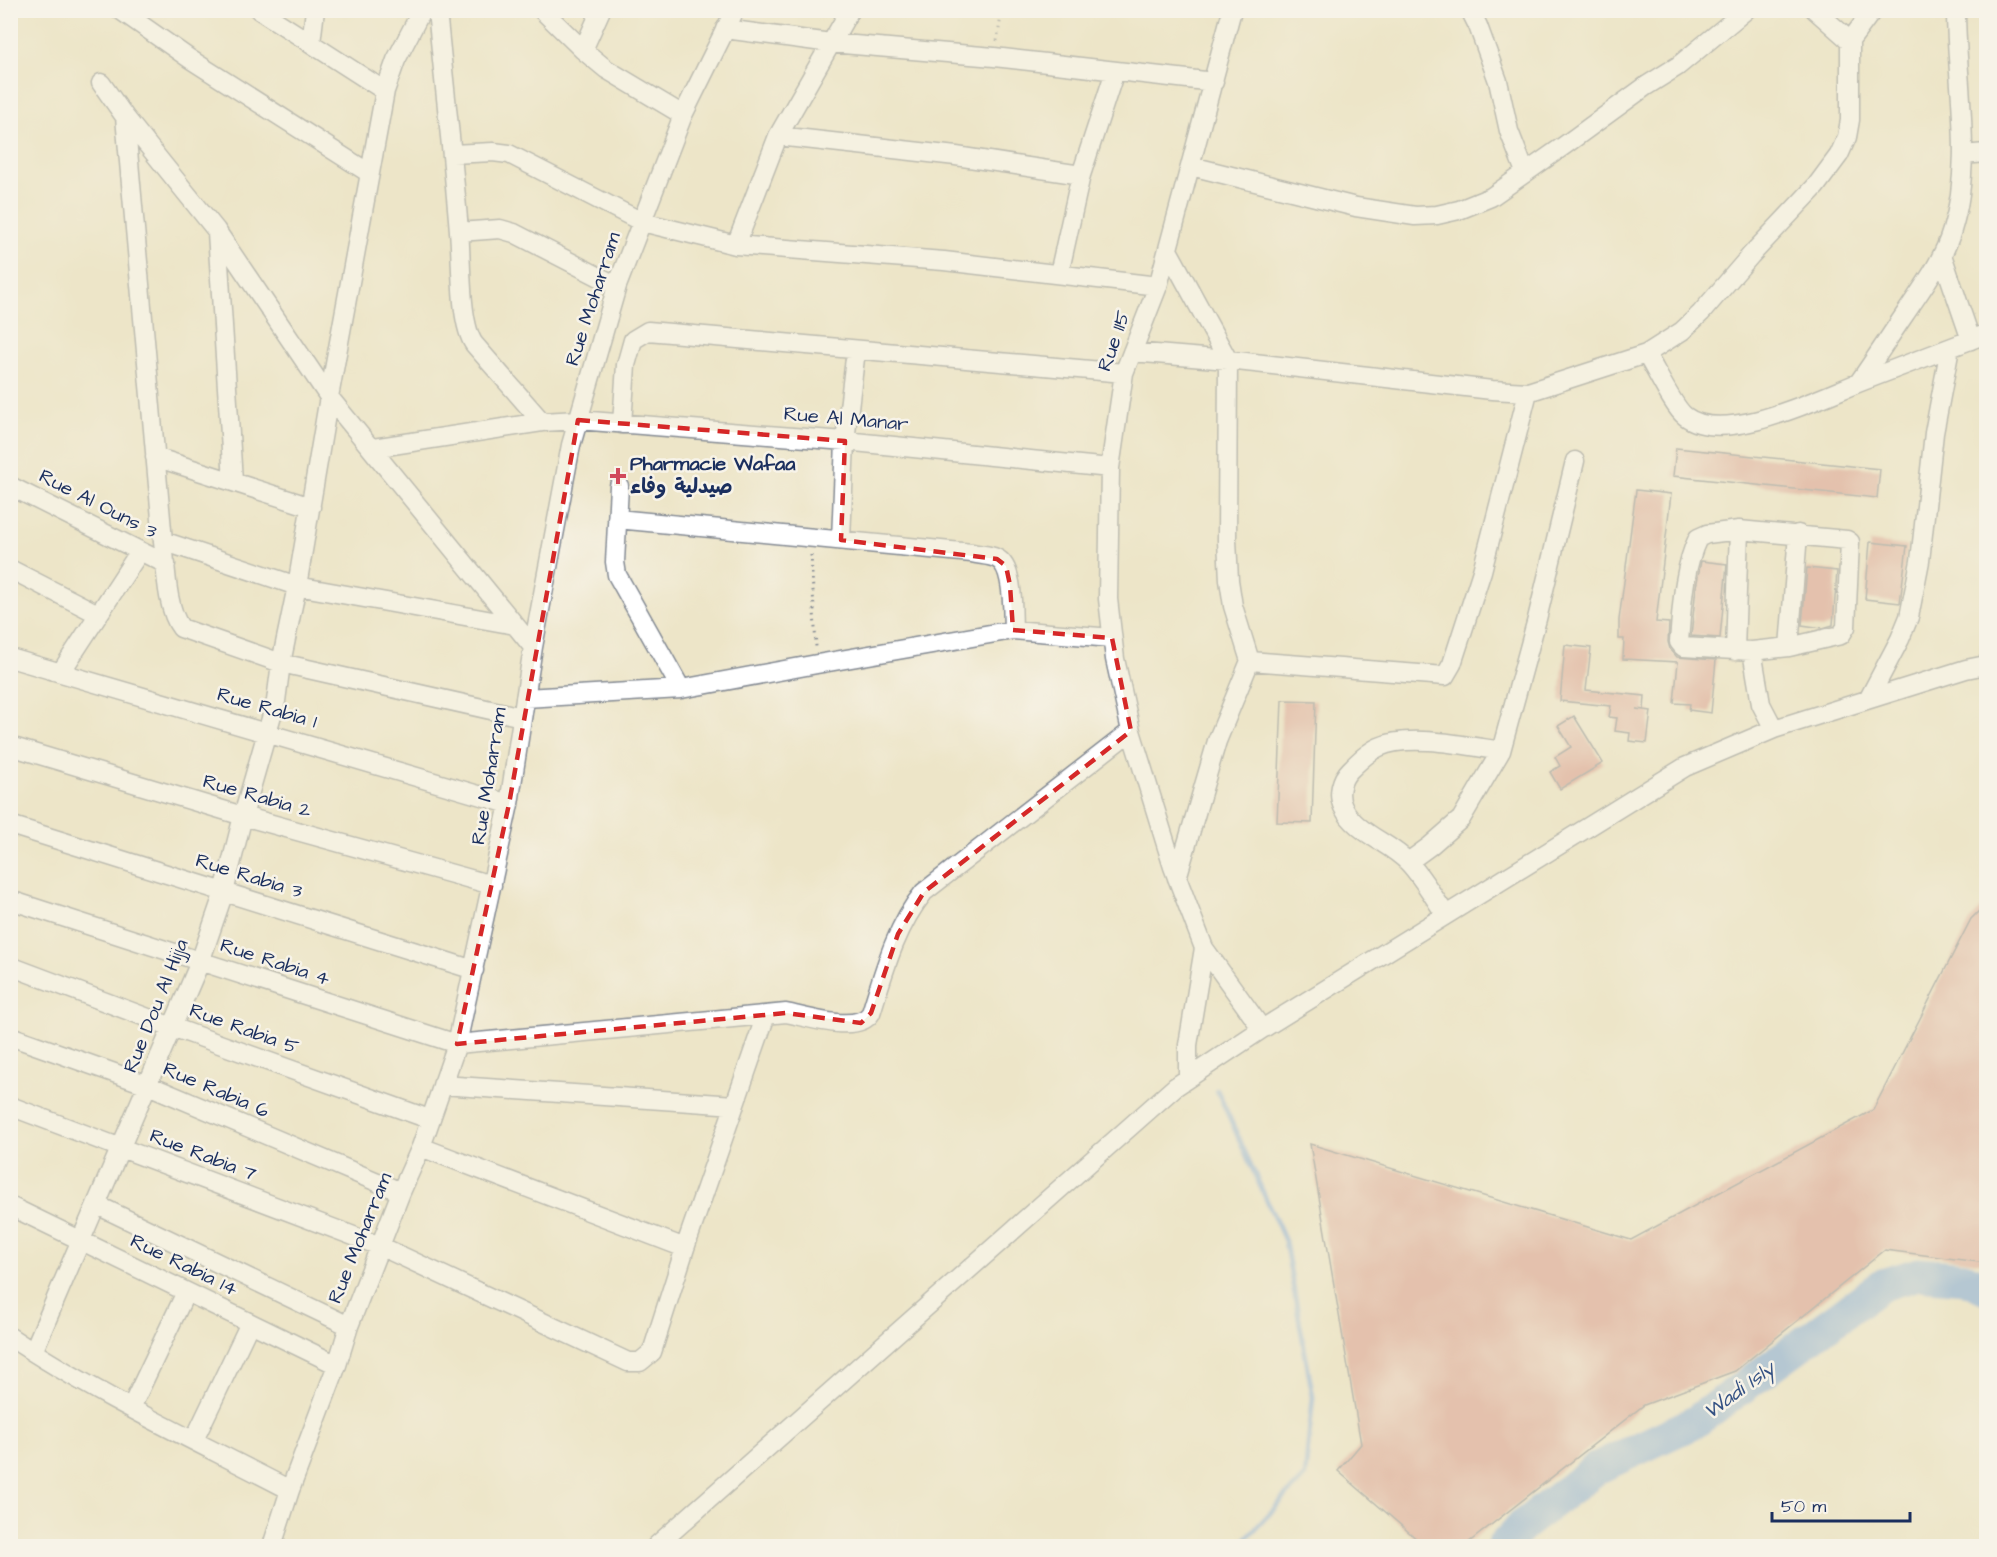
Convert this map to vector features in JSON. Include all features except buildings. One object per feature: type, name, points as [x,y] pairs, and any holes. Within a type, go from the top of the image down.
[{"type":"street","points":[[120,10],[190,59],[369,173]]},
{"type":"street","points":[[259,10],[385,91]]},
{"type":"street","points":[[311,44],[315,10]]},
{"type":"street","name":"Rue Dou Al Hijja","points":[[33,1352],[200,962],[224,892],[276,701],[385,91],[396,60],[422,10]]},
{"type":"street","points":[[437,10],[452,154],[465,320],[470,338],[542,422]]},
{"type":"street","points":[[542,10],[606,69],[683,115]]},
{"type":"street","points":[[583,50],[601,10]]},
{"type":"street","name":"Rue Moharram","points":[[272,1546],[349,1326],[421,1147],[457,1044],[509,804],[533,647],[555,527],[578,420],[617,286],[683,115],[735,10]]},
{"type":"street","points":[[736,245],[778,136],[850,10]]},
{"type":"street","name":"Rue 115","points":[[1204,948],[1178,878],[1131,731],[1112,638],[1107,575],[1110,468],[1124,373],[1158,286],[1232,10]]},
{"type":"street","points":[[1470,10],[1498,81],[1509,131],[1525,172]]},
{"type":"street","points":[[1191,166],[1356,207],[1415,216],[1437,215],[1458,210],[1491,197],[1646,86],[1678,66],[1746,10]]},
{"type":"street","points":[[1815,10],[1850,40]]},
{"type":"street","points":[[1132,352],[1528,392],[1646,354],[1682,331],[1701,313],[1816,186],[1839,154],[1847,137],[1850,120],[1850,40],[1873,10]]},
{"type":"street","points":[[1859,382],[1927,282],[1942,255],[1952,230],[1961,192],[1963,155],[1956,10]]},
{"type":"street","points":[[725,28],[831,43],[994,57],[1214,82]]},
{"type":"street","points":[[1059,274],[1080,176],[1115,71]]},
{"type":"street","points":[[101,83],[125,117],[216,230],[329,396],[533,647]]},
{"type":"street","points":[[125,117],[165,564],[173,614],[181,628],[281,663],[522,717]]},
{"type":"street","points":[[778,136],[956,156],[1080,176]]},
{"type":"street","points":[[452,154],[493,152],[519,157],[642,222],[736,245],[945,261],[1158,286]]},
{"type":"street","points":[[1963,155],[1986,153]]},
{"type":"street","points":[[459,232],[500,229],[514,232],[617,286]]},
{"type":"street","points":[[216,230],[233,481]]},
{"type":"street","points":[[1168,250],[1228,360],[1227,540],[1229,580],[1233,606],[1250,661],[1216,741],[1178,878]]},
{"type":"street","points":[[1646,354],[1683,416],[1701,423],[1721,425],[1754,422],[1793,410],[1859,382],[1979,337],[1942,255]]},
{"type":"street","points":[[622,424],[629,356],[633,340],[648,331],[1124,373]]},
{"type":"street","points":[[1869,698],[1900,639],[1913,599],[1920,561],[1934,433],[1950,348]]},
{"type":"street","points":[[841,540],[845,441],[856,350]]},
{"type":"street","points":[[1250,661],[1445,676],[1452,664],[1482,571],[1528,392]]},
{"type":"street","name":"Rue Al Manar","points":[[373,448],[542,422],[578,420],[845,441],[1110,468]]},
{"type":"street","points":[[155,457],[311,507]]},
{"type":"street","points":[[1410,861],[1461,819],[1501,751],[1537,619],[1575,461]]},
{"type":"street","name":"Rue Al Ouns 3","points":[[10,486],[165,564]]},
{"type":"street","points":[[619,486],[615,562],[617,575],[681,689]]},
{"type":"street","points":[[617,519],[972,553],[997,559],[1006,566],[1010,585],[1013,630]]},
{"type":"street","points":[[1740,530],[1744,651],[1761,704],[1774,729]]},
{"type":"street","points":[[1740,530],[1798,534],[1847,540],[1850,543],[1846,627],[1841,635],[1790,646],[1744,651],[1683,647],[1679,642],[1684,588],[1698,538],[1707,534],[1740,530]]},
{"type":"street","points":[[1790,646],[1798,534]]},
{"type":"street","points":[[163,541],[297,586],[515,625]]},
{"type":"street","points":[[61,672],[140,551]]},
{"type":"street","points":[[10,570],[98,614]]},
{"type":"street","points":[[525,698],[681,689],[1013,630],[1112,638]]},
{"type":"street","name":"Rue Rabia 1","points":[[10,658],[509,804]]},
{"type":"street","points":[[656,1546],[1175,1087],[1188,1078],[1262,1029],[1685,767],[1774,729],[1869,698],[1986,665]]},
{"type":"street","points":[[457,1044],[786,1013],[835,1023],[861,1023],[867,1019],[898,934],[924,892],[1131,731]]},
{"type":"street","points":[[1448,914],[1410,861],[1353,822],[1342,806],[1340,792],[1343,777],[1378,747],[1396,742],[1445,742],[1501,751]]},
{"type":"street","name":"Rue Rabia 2","points":[[10,746],[243,816],[492,885]]},
{"type":"street","name":"Rue Rabia 3","points":[[10,825],[474,970]]},
{"type":"street","name":"Rue Rabia 4","points":[[10,900],[457,1044]]},
{"type":"street","points":[[1204,948],[1262,1029]]},
{"type":"street","points":[[1188,1078],[1188,1045],[1204,948]]},
{"type":"street","name":"Rue Rabia 5","points":[[10,966],[429,1119]]},
{"type":"street","points":[[421,1147],[685,1248],[766,1015]]},
{"type":"street","name":"Rue Rabia 6","points":[[10,1036],[148,1085],[401,1192]]},
{"type":"street","points":[[442,1085],[735,1105]]},
{"type":"street","name":"Rue Rabia 7","points":[[10,1106],[380,1246],[633,1363],[643,1361],[652,1352],[685,1248]]},
{"type":"street","points":[[97,1205],[349,1326]]},
{"type":"street","name":"Rue Rabia 14","points":[[10,1206],[337,1365]]},
{"type":"street","points":[[131,1408],[186,1292]]},
{"type":"street","points":[[194,1440],[250,1323]]},
{"type":"street","points":[[10,1337],[131,1408],[290,1490]]},
{"type":"path","points":[[994,57],[1002,10]]},
{"type":"path","points":[[811,538],[817,664]]},
{"type":"highlighted area","points":[[578,420],[845,441],[841,540],[997,559],[1006,566],[1010,585],[1013,630],[1112,638],[1131,731],[924,892],[898,934],[871,1013],[861,1023],[786,1013],[457,1044],[509,804]]},
{"type":"waterway","points":[[1217,1090],[1285,1241],[1313,1397],[1305,1476],[1239,1546]]},
{"type":"waterway","name":"Wadi Isly","points":[[1503,1546],[1522,1526],[1597,1468],[1695,1422],[1882,1285],[1918,1274],[1964,1278],[1986,1288]]},
{"type":"place","name":"Pharmacie Wafaa صيدلية وفاء","points":[[618,476]]}]
